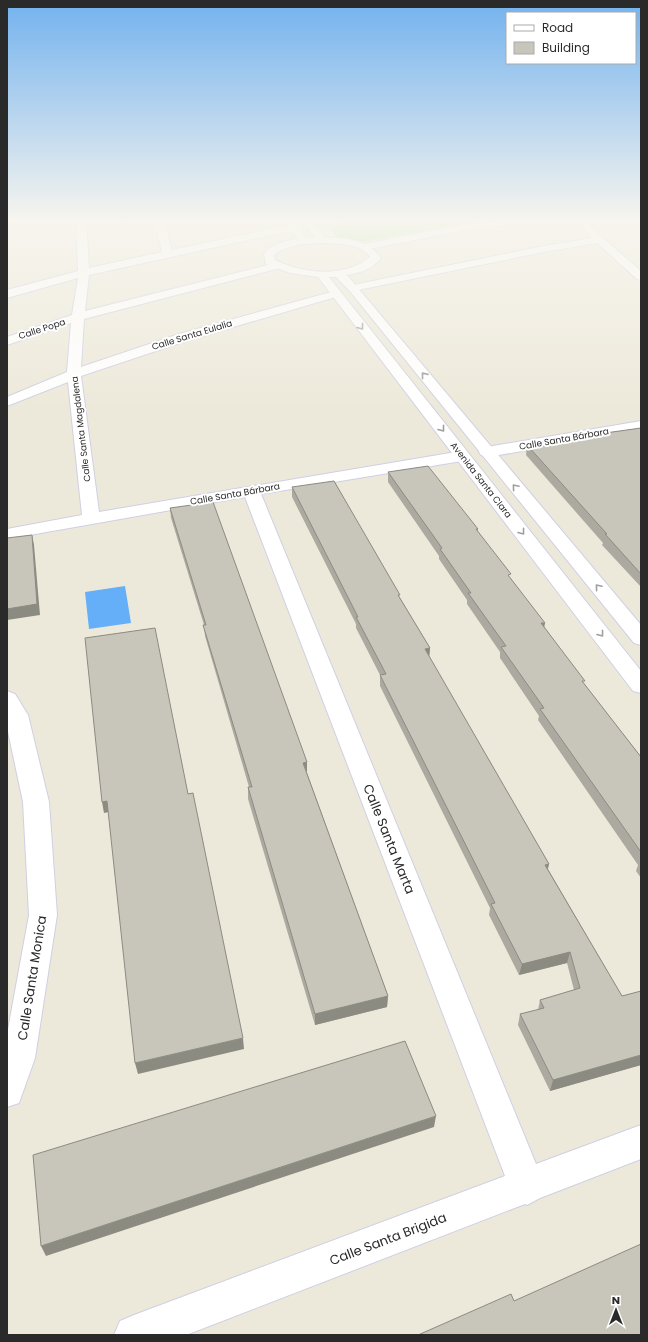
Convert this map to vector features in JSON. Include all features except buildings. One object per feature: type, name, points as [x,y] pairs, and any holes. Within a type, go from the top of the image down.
[{"type":"street","points":[[7,294],[49,283]]},
{"type":"street","name":"Calle Santa Magdalena","points":[[83,283],[78,317],[74,374],[91,519]]},
{"type":"street","name":"Calle Popa","points":[[7,341],[78,317],[211,283]]},
{"type":"street","name":"Avenida Santa Clara","points":[[327,283],[641,686]]},
{"type":"street","name":"Avenida Santa Clara","points":[[348,283],[486,452],[641,638]]},
{"type":"street","points":[[353,288],[379,283]]},
{"type":"street","name":"Calle Santa Eulalia","points":[[7,402],[74,374],[184,337],[335,294]]},
{"type":"street","name":"Calle Santa Bárbara","points":[[486,452],[641,426]]},
{"type":"street","name":"Calle Santa Bárbara","points":[[7,534],[462,456]]},
{"type":"street","name":"Calle Santa Marta","points":[[251,491],[527,1187]]},
{"type":"street","name":"Calle Santa Monica","points":[[7,699],[16,715],[36,802],[43,915],[19,1058],[7,1091]]},
{"type":"street","name":"Calle Santa Brigida","points":[[134,1335],[527,1187],[641,1142]]},
{"type":"water","points":[[125,586],[131,623],[89,629],[85,592]]}]
